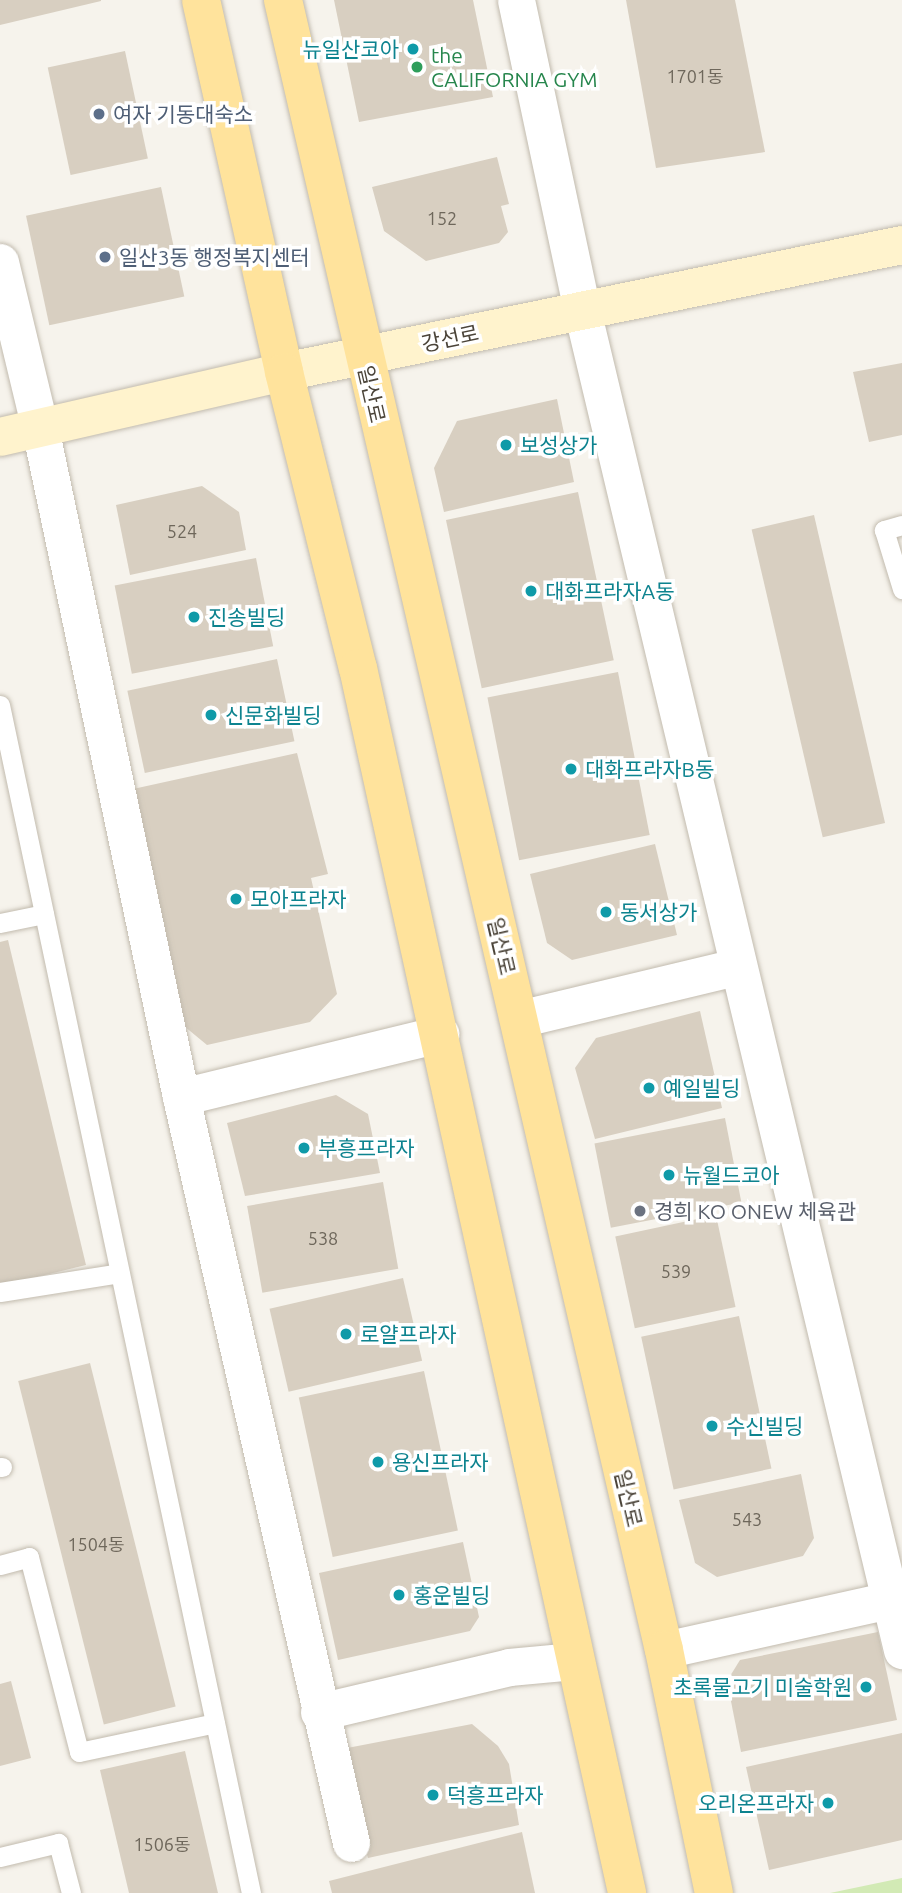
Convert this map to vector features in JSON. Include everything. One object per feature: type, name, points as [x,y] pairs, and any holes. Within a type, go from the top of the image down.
[{"type":"main road","points":[[201,0],[284,372],[358,668],[440,1034],[574,1661],[628,1893]]},
{"type":"main road","name":"일산로","points":[[283,0],[363,357],[664,1650],[714,1893]]},
{"type":"main road","name":"강선로","points":[[0,437],[284,372],[902,245]]},
{"type":"street","points":[[516,0],[582,310],[736,967],[902,1650]]},
{"type":"street","points":[[0,262],[40,428],[181,1097],[351,1843]]},
{"type":"street","points":[[519,1018],[736,967]]},
{"type":"street","points":[[181,1097],[440,1034]]},
{"type":"street","points":[[664,1650],[890,1600]]},
{"type":"street","points":[[319,1712],[509,1667],[574,1661]]},
{"type":"lane","points":[[902,525],[884,530],[902,589]]},
{"type":"lane","points":[[0,705],[251,1893]]},
{"type":"lane","points":[[0,923],[44,914]]},
{"type":"lane","points":[[0,1292],[120,1273]]},
{"type":"lane","points":[[0,1565],[29,1557],[79,1752],[215,1723]]},
{"type":"lane","points":[[0,1857],[58,1843],[71,1893]]},
{"type":"green space","points":[[902,1878],[902,1893],[830,1893]]},
{"type":"building","points":[[0,0],[101,0],[101,1],[0,25]]},
{"type":"building","name":"뉴일산코아","points":[[334,0],[473,0],[493,97],[359,122]]},
{"type":"building","points":[[626,0],[735,0],[765,152],[656,168]]},
{"type":"building","name":"여자 기동대숙소","points":[[125,51],[148,159],[71,175],[48,67]]},
{"type":"building","points":[[497,157],[509,204],[501,206],[508,232],[499,243],[426,261],[384,231],[372,187]]},
{"type":"building","name":"일산3동 행정복지센터","points":[[161,187],[184,297],[49,325],[26,216]]},
{"type":"building","points":[[902,363],[902,435],[869,442],[853,372]]},
{"type":"building","name":"보성상가","points":[[557,399],[574,482],[444,512],[434,468],[457,421]]},
{"type":"building","points":[[202,486],[239,512],[246,550],[130,575],[116,505]]},
{"type":"building","name":"대화프라자A동","points":[[578,492],[614,660],[482,688],[446,520]]},
{"type":"building","points":[[814,515],[885,823],[823,837],[752,529]]},
{"type":"building","name":"진송빌딩","points":[[256,558],[273,646],[132,674],[115,585]]},
{"type":"building","name":"신문화빌딩","points":[[277,659],[294,741],[145,773],[127,691]]},
{"type":"building","name":"대화프라자B동","points":[[618,672],[650,835],[519,860],[487,697]]},
{"type":"building","name":"모아프라자","points":[[297,753],[328,874],[311,878],[337,994],[310,1022],[207,1045],[184,1026],[133,789]]},
{"type":"building","name":"동서상가","points":[[655,844],[677,935],[572,960],[547,943],[530,874]]},
{"type":"building","points":[[8,940],[86,1265],[0,1286],[0,942]]},
{"type":"building","name":"예일빌딩","points":[[700,1011],[722,1108],[595,1139],[575,1068],[596,1038]]},
{"type":"building","name":"부흥프라자","points":[[336,1095],[368,1114],[380,1173],[245,1196],[227,1123]]},
{"type":"building","name":"뉴월드코아","points":[[725,1118],[741,1202],[611,1228],[594,1143]]},
{"type":"building","points":[[383,1182],[398,1269],[262,1293],[247,1206]]},
{"type":"building","points":[[716,1215],[736,1307],[635,1328],[615,1236]]},
{"type":"building","name":"로얄프라자","points":[[403,1278],[422,1361],[289,1392],[270,1309]]},
{"type":"building","name":"수신빌딩","points":[[739,1316],[771,1469],[674,1489],[641,1337]]},
{"type":"building","points":[[90,1363],[176,1706],[104,1724],[18,1381]]},
{"type":"building","name":"용신프라자","points":[[424,1371],[458,1530],[333,1557],[299,1398]]},
{"type":"building","points":[[801,1474],[814,1538],[803,1556],[717,1577],[695,1563],[679,1500]]},
{"type":"building","name":"홍운빌딩","points":[[463,1542],[479,1617],[470,1631],[338,1660],[319,1573]]},
{"type":"building","points":[[878,1632],[897,1720],[741,1752],[727,1681],[740,1660]]},
{"type":"building","points":[[11,1681],[31,1758],[0,1766],[0,1684]]},
{"type":"building","name":"덕흥프라자","points":[[472,1724],[498,1746],[509,1764],[519,1825],[368,1858],[342,1749]]},
{"type":"building","name":"오리온프라자","points":[[902,1733],[902,1840],[769,1870],[746,1767]]},
{"type":"building","points":[[185,1751],[218,1893],[129,1893],[100,1770]]},
{"type":"building","points":[[522,1832],[535,1893],[332,1893],[329,1881]]},
{"type":"place","name":"뉴일산코아","points":[[413,49]]},
{"type":"place","name":"the CALIFORNIA GYM","points":[[417,67]]},
{"type":"place","name":"여자 기동대숙소","points":[[99,114]]},
{"type":"place","name":"일산3동 행정복지센터","points":[[105,257]]},
{"type":"place","name":"보성상가","points":[[506,445]]},
{"type":"place","name":"대화프라자A동","points":[[531,591]]},
{"type":"place","name":"진송빌딩","points":[[194,617]]},
{"type":"place","name":"신문화빌딩","points":[[211,715]]},
{"type":"place","name":"대화프라자B동","points":[[571,769]]},
{"type":"place","name":"모아프라자","points":[[236,899]]},
{"type":"place","name":"동서상가","points":[[606,912]]},
{"type":"place","name":"예일빌딩","points":[[649,1088]]},
{"type":"place","name":"부흥프라자","points":[[304,1148]]},
{"type":"place","name":"뉴월드코아","points":[[669,1175]]},
{"type":"place","name":"경희 KO ONEW 체육관","points":[[640,1211]]},
{"type":"place","name":"로얄프라자","points":[[346,1334]]},
{"type":"place","name":"수신빌딩","points":[[712,1426]]},
{"type":"place","name":"용신프라자","points":[[378,1462]]},
{"type":"place","name":"홍운빌딩","points":[[399,1595]]},
{"type":"place","name":"초록물고기 미술학원","points":[[866,1687]]},
{"type":"place","name":"덕흥프라자","points":[[433,1795]]},
{"type":"place","name":"오리온프라자","points":[[828,1803]]}]
